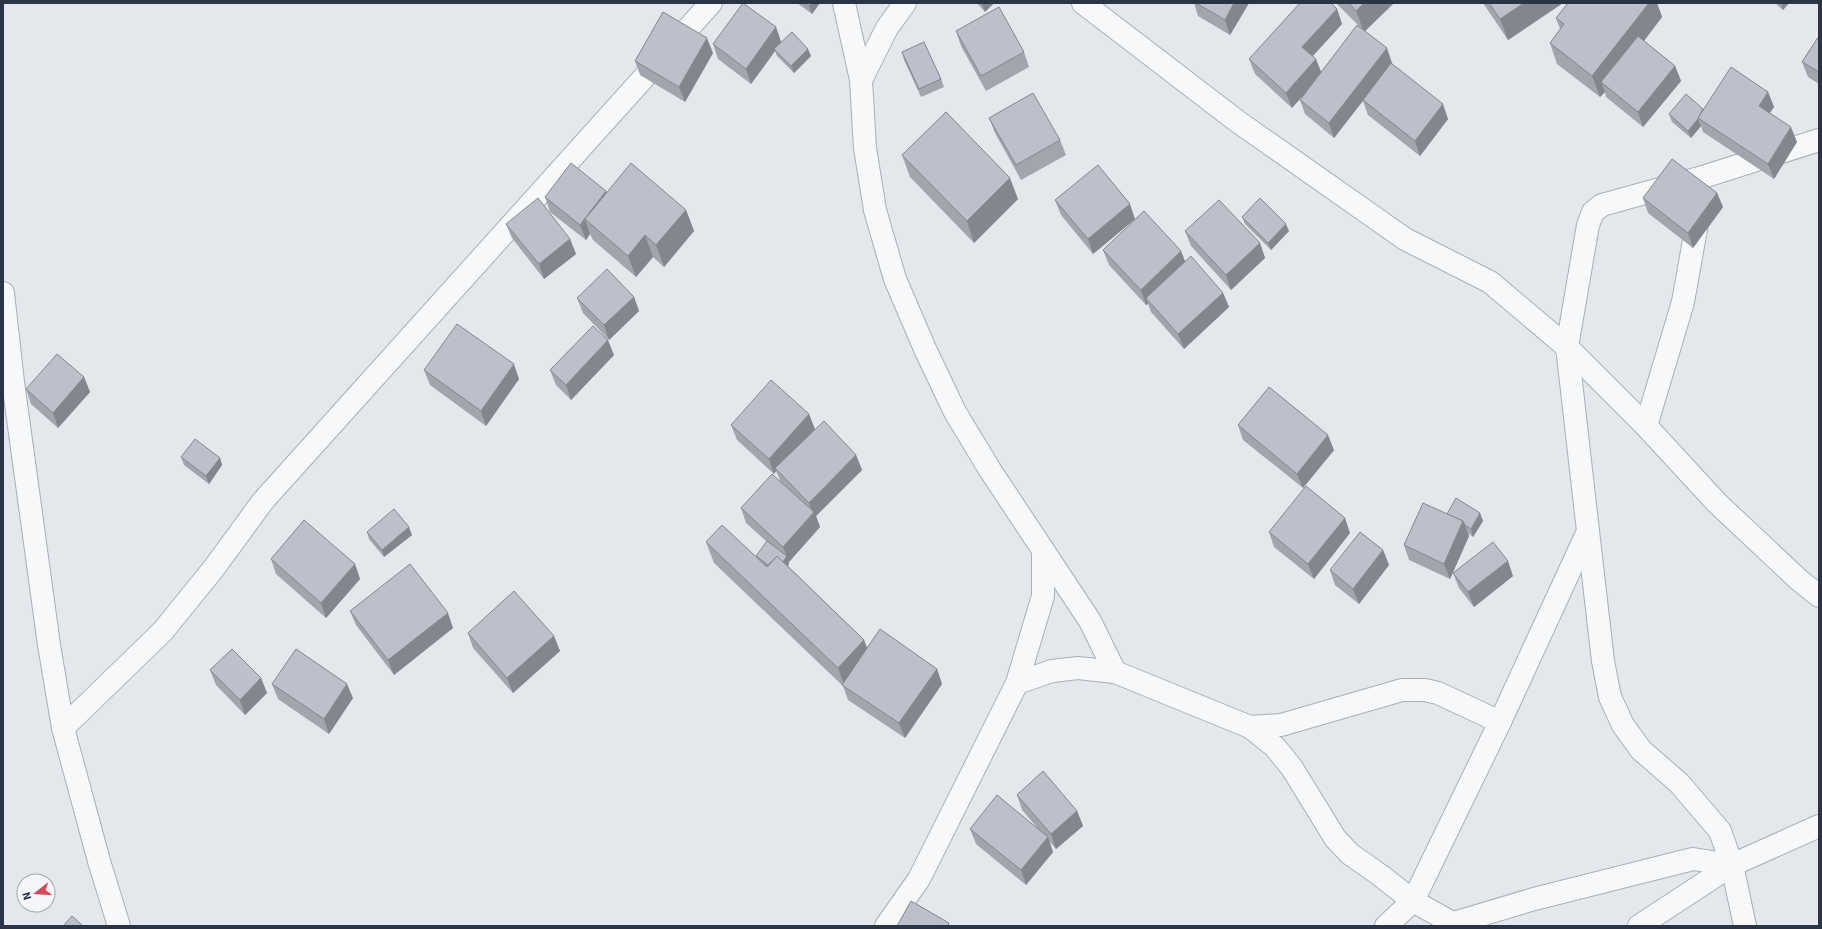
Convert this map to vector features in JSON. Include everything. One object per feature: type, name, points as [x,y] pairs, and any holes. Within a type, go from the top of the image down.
[{"type":"street","points":[[64,728],[163,630],[214,568],[273,490],[710,3]]},
{"type":"street","points":[[844,3],[861,80],[865,148],[875,210],[895,279],[925,349],[955,412],[990,470],[1090,621],[1115,672]]},
{"type":"street","points":[[861,80],[887,28],[905,3]]},
{"type":"street","points":[[1084,3],[1237,122],[1406,239],[1490,282],[1567,347],[1646,426],[1717,502],[1799,580],[1819,596]]},
{"type":"street","points":[[1744,926],[1732,865],[1720,831],[1679,783],[1641,750],[1623,725],[1610,697],[1603,661],[1567,347],[1588,225],[1593,212],[1602,205],[1706,176],[1819,140]]},
{"type":"street","points":[[1646,426],[1683,302],[1706,176]]},
{"type":"street","points":[[3,293],[14,390],[48,637],[64,728],[103,875],[119,926]]},
{"type":"street","points":[[1386,926],[1413,901],[1500,722],[1588,531]]},
{"type":"street","points":[[886,926],[918,879],[1017,683],[1043,596],[1043,550]]},
{"type":"street","points":[[1017,683],[1052,671],[1078,668],[1115,672],[1250,727],[1275,747],[1292,768],[1335,838],[1350,854],[1380,874],[1413,901],[1456,925],[1534,899],[1693,859],[1732,865]]},
{"type":"street","points":[[1250,727],[1281,725],[1402,690],[1425,690],[1438,693],[1500,722]]},
{"type":"street","points":[[1639,926],[1732,865],[1819,826]]},
{"type":"building","points":[[743,3],[776,27],[746,69],[713,44]]},
{"type":"building","points":[[804,3],[811,3],[809,6]]},
{"type":"building","points":[[1196,3],[1234,3],[1225,20]]},
{"type":"building","points":[[1300,3],[1331,3],[1337,9],[1302,47],[1316,59],[1286,93],[1249,59]]},
{"type":"building","points":[[1349,3],[1364,3],[1356,11]]},
{"type":"building","points":[[1489,3],[1524,3],[1500,19]]},
{"type":"building","points":[[1568,3],[1649,3],[1592,76],[1550,43],[1564,24],[1556,18]]},
{"type":"building","points":[[999,7],[1024,52],[981,76],[956,31]]},
{"type":"building","points":[[663,12],[707,38],[679,87],[635,61]]},
{"type":"building","points":[[1357,25],[1387,48],[1329,123],[1300,100]]},
{"type":"building","points":[[792,32],[808,49],[791,66],[774,49]]},
{"type":"building","points":[[1638,36],[1675,66],[1638,112],[1601,82]]},
{"type":"building","points":[[1819,36],[1819,72],[1802,62]]},
{"type":"building","points":[[924,42],[941,79],[919,89],[902,52]]},
{"type":"building","points":[[1391,63],[1443,104],[1415,141],[1363,100]]},
{"type":"building","points":[[1731,67],[1768,92],[1759,106],[1791,127],[1768,164],[1698,118]]},
{"type":"building","points":[[1033,93],[1060,140],[1016,165],[989,118]]},
{"type":"building","points":[[1686,94],[1703,109],[1698,119],[1688,131],[1669,114]]},
{"type":"building","points":[[946,112],[1010,178],[967,221],[902,155]]},
{"type":"building","points":[[1672,159],[1717,193],[1688,233],[1643,198]]},
{"type":"building","points":[[571,163],[606,191],[580,225],[545,197]]},
{"type":"building","points":[[631,163],[686,210],[656,245],[645,235],[628,256],[585,219]]},
{"type":"building","points":[[1098,165],[1130,204],[1088,239],[1055,200]]},
{"type":"building","points":[[538,198],[570,239],[539,264],[506,224]]},
{"type":"building","points":[[1260,198],[1286,224],[1268,243],[1242,217]]},
{"type":"building","points":[[1219,200],[1260,243],[1226,275],[1185,231]]},
{"type":"building","points":[[1144,211],[1181,251],[1141,290],[1103,250]]},
{"type":"building","points":[[1191,256],[1223,293],[1178,334],[1146,298]]},
{"type":"building","points":[[607,269],[634,297],[604,325],[577,298]]},
{"type":"building","points":[[457,324],[514,364],[481,411],[424,370]]},
{"type":"building","points":[[593,326],[608,340],[566,385],[550,370]]},
{"type":"building","points":[[57,354],[84,377],[53,413],[26,389]]},
{"type":"building","points":[[771,380],[809,414],[769,459],[731,425]]},
{"type":"building","points":[[1269,387],[1328,435],[1297,474],[1238,425]]},
{"type":"building","points":[[824,421],[856,455],[809,503],[775,468]]},
{"type":"building","points":[[195,439],[220,458],[206,476],[181,457]]},
{"type":"building","points":[[772,474],[814,512],[783,547],[741,508]]},
{"type":"building","points":[[1306,486],[1345,518],[1308,564],[1269,532]]},
{"type":"building","points":[[1456,498],[1480,513],[1471,529],[1465,525],[1463,521],[1447,514]]},
{"type":"building","points":[[1423,503],[1463,521],[1444,564],[1404,545]]},
{"type":"building","points":[[394,509],[409,527],[382,550],[367,532]]},
{"type":"building","points":[[304,520],[355,564],[321,603],[271,559]]},
{"type":"building","points":[[722,525],[767,567],[777,556],[864,640],[838,668],[706,542]]},
{"type":"building","points":[[1360,532],[1383,550],[1353,589],[1330,570]]},
{"type":"building","points":[[767,541],[787,556],[783,562],[777,556],[768,565],[756,556]]},
{"type":"building","points":[[1493,542],[1508,561],[1468,592],[1453,573]]},
{"type":"building","points":[[410,564],[448,613],[388,660],[350,611]]},
{"type":"building","points":[[514,591],[554,636],[507,678],[468,633]]},
{"type":"building","points":[[880,629],[937,669],[899,723],[842,685]]},
{"type":"building","points":[[232,649],[261,678],[240,700],[210,670]]},
{"type":"building","points":[[296,649],[347,684],[324,719],[272,684]]},
{"type":"building","points":[[1043,771],[1077,811],[1051,834],[1017,795]]},
{"type":"building","points":[[997,795],[1048,837],[1021,870],[970,829]]},
{"type":"building","points":[[911,901],[949,923],[948,926],[897,926]]},
{"type":"building","points":[[72,916],[83,926],[63,926]]}]
